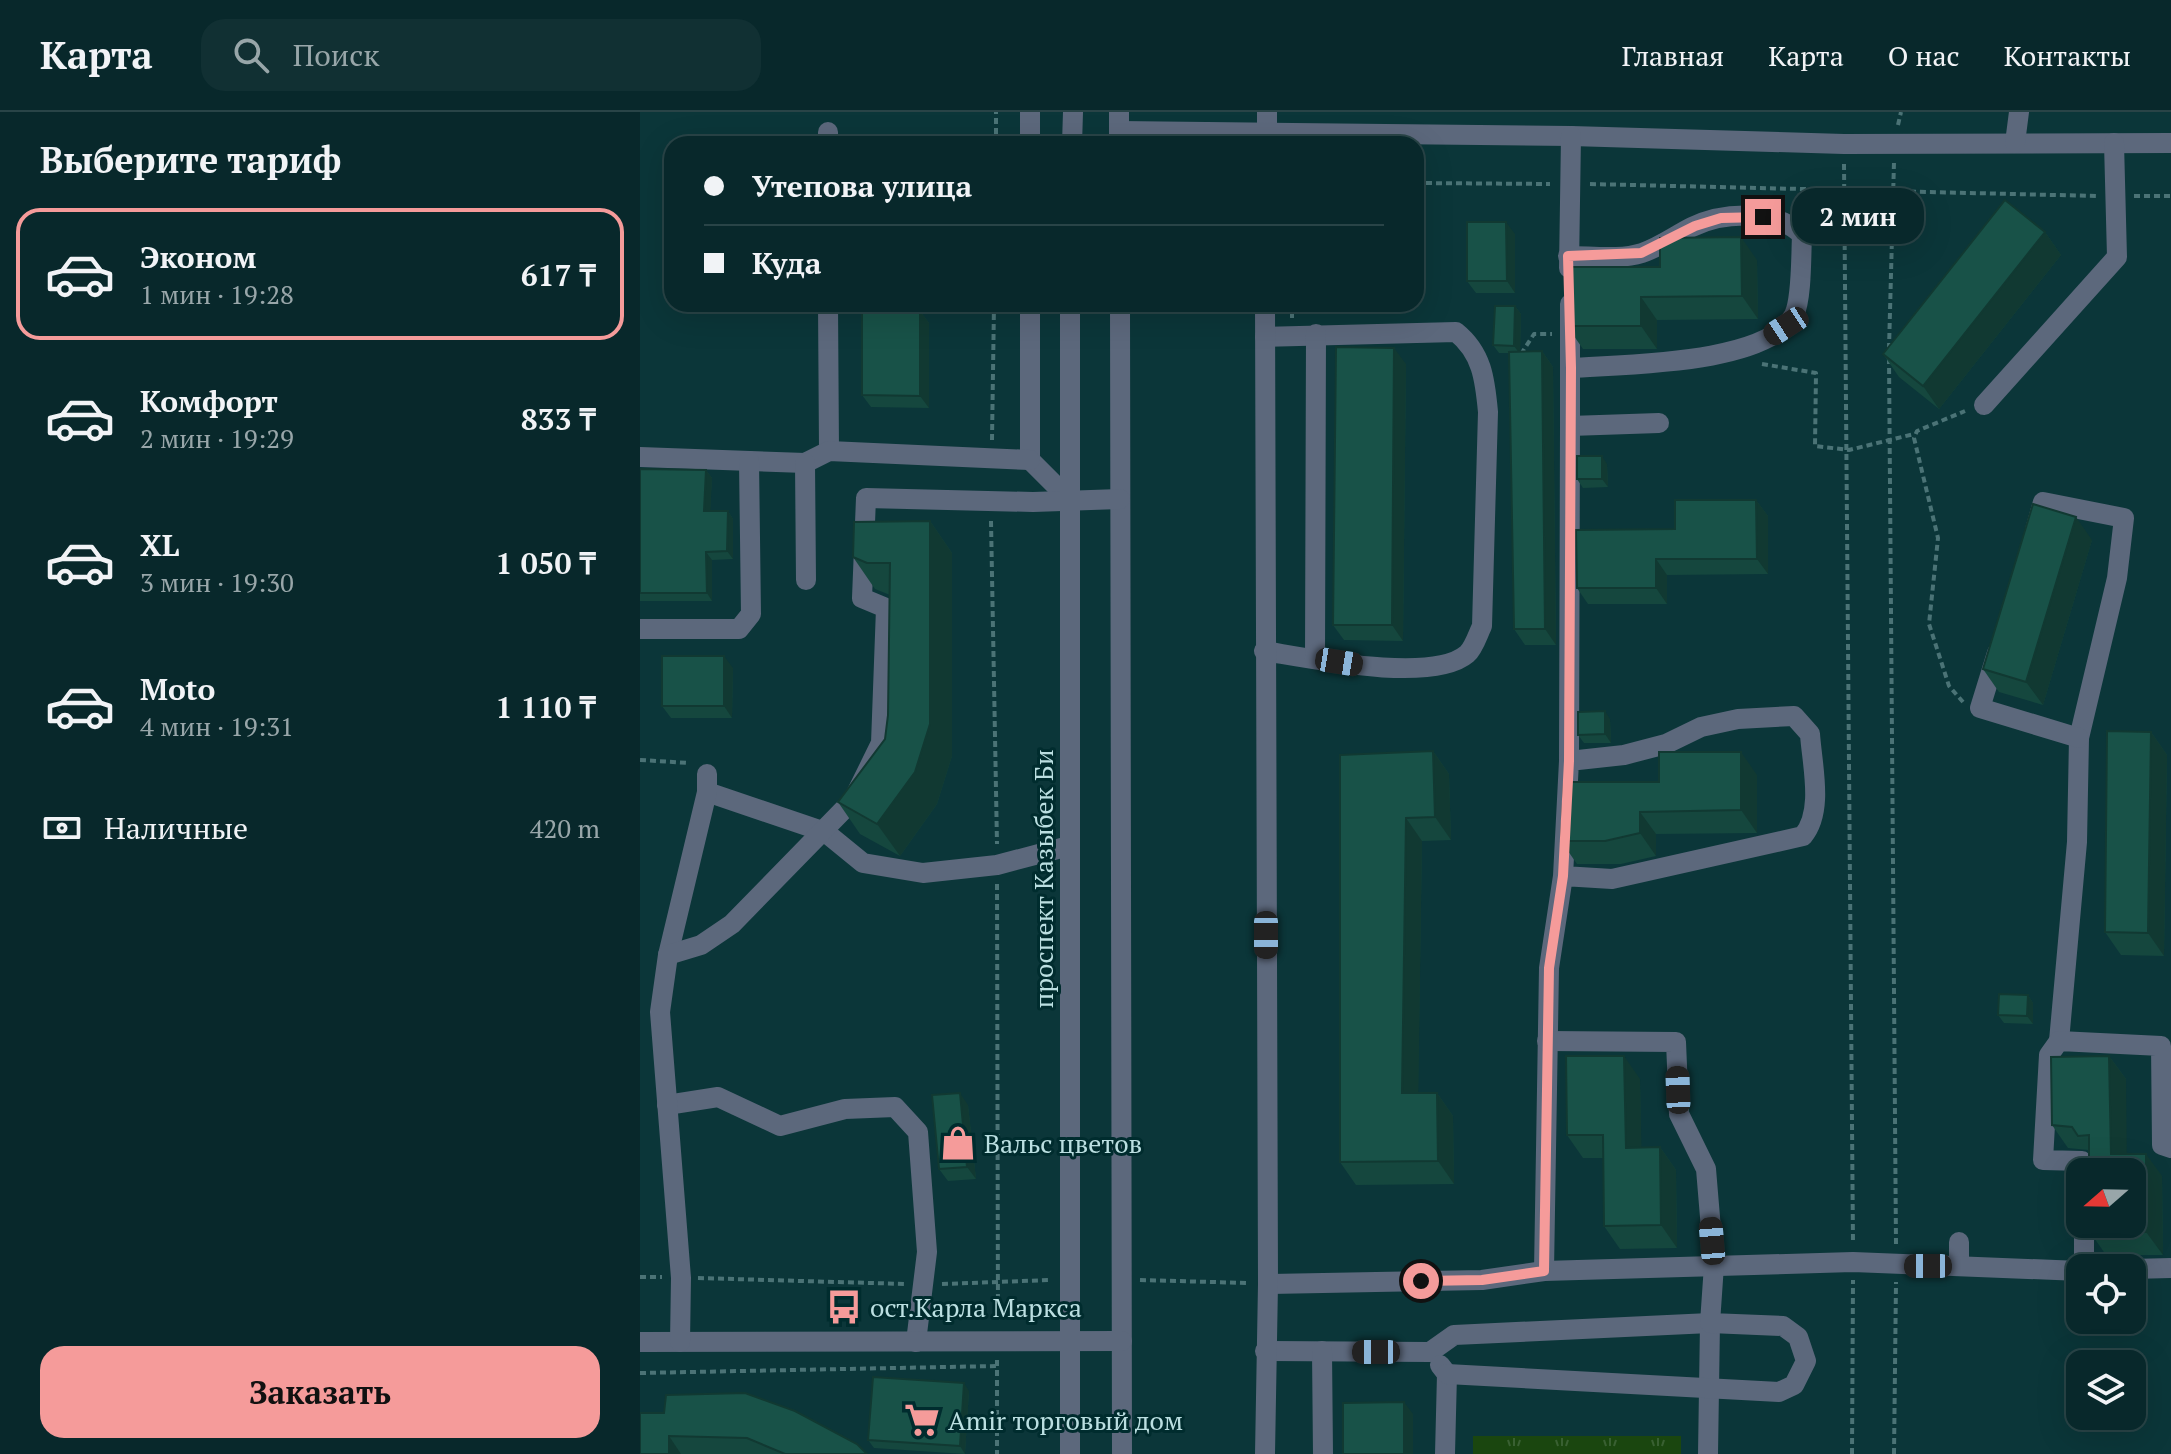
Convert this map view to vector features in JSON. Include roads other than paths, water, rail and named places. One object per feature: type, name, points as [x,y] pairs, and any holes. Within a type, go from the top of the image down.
[{"type":"street","points":[[1030,112],[1030,136]]},
{"type":"street","points":[[1072,136],[1073,112]]},
{"type":"street","points":[[1267,112],[1267,136]]},
{"type":"street","points":[[2015,143],[2019,112]]},
{"type":"street","points":[[1119,129],[1213,136]]},
{"type":"street","points":[[1424,138],[1571,136],[1844,144],[2171,143]]},
{"type":"street","points":[[1544,1271],[1549,968],[1563,876],[1569,761],[1571,368],[1568,256],[1571,136]]},
{"type":"street","points":[[1984,405],[2117,257],[2114,143]]},
{"type":"street","points":[[1568,256],[1641,253],[1695,226],[1721,218],[1763,217],[1791,223],[1802,235],[1796,312],[1786,326],[1764,341],[1707,358],[1571,368]]},
{"type":"street","points":[[828,312],[829,451]]},
{"type":"street","points":[[1030,312],[1030,460]]},
{"type":"street","name":"проспект Казыбек Би","points":[[1070,312],[1070,1454]]},
{"type":"street","points":[[1120,312],[1122,1454]]},
{"type":"street","points":[[1265,312],[1268,1284],[1265,1454]]},
{"type":"street","points":[[1264,651],[1363,666],[1432,668],[1467,654],[1482,626],[1488,412],[1485,378],[1476,353],[1473,346],[1456,332],[1265,337]]},
{"type":"street","points":[[1315,659],[1316,334]]},
{"type":"street","points":[[1570,426],[1659,423]]},
{"type":"street","points":[[640,457],[805,463],[829,451],[1030,460],[1068,498]]},
{"type":"street","points":[[640,629],[739,629],[751,614],[749,461]]},
{"type":"street","points":[[805,463],[806,580]]},
{"type":"street","points":[[668,955],[701,945],[732,924],[825,832],[853,800],[881,743],[886,608],[862,598],[866,498],[991,498],[1033,502],[1068,498],[1120,499]]},
{"type":"street","points":[[2030,546],[2043,502],[2124,518],[2117,578],[2079,738],[2076,857],[2059,1041],[2049,1055],[2043,1160],[2066,1161]]},
{"type":"street","points":[[2003,635],[1980,708],[2079,738]]},
{"type":"street","points":[[1563,876],[1612,879],[1803,836],[1812,826],[1814,812],[1810,734],[1794,716],[1738,719],[1701,727],[1666,744],[1624,755],[1569,761]]},
{"type":"street","points":[[680,1342],[681,1278],[660,1012],[668,955],[707,783],[825,832],[863,863],[923,873],[997,865],[1069,846]]},
{"type":"street","points":[[1547,1041],[1676,1042],[1679,1114],[1706,1169],[1714,1265],[1708,1454]]},
{"type":"street","points":[[2059,1041],[2166,1044],[2162,1145],[2171,1148]]},
{"type":"street","points":[[667,1105],[718,1097],[780,1126],[845,1109],[895,1107],[918,1132],[927,1252],[916,1342]]},
{"type":"street","points":[[1959,1242],[1959,1265]]},
{"type":"street","points":[[1268,1284],[1482,1280],[1544,1271],[1853,1262],[1897,1266],[2066,1268]]},
{"type":"street","points":[[2146,1269],[2171,1268]]},
{"type":"street","points":[[1265,1351],[1430,1352],[1454,1335],[1710,1323],[1783,1326],[1798,1337],[1806,1361],[1794,1385],[1779,1392],[1447,1374]]},
{"type":"street","points":[[640,1342],[1122,1341]]},
{"type":"street","points":[[1322,1351],[1323,1454]]},
{"type":"street","points":[[1430,1352],[1447,1374],[1445,1454]]},
{"type":"place","name":"Вальс цветов","points":[[958,1143]]},
{"type":"place","name":"ост.Карла Маркса","points":[[844,1307]]},
{"type":"place","name":"Amir торговый дом","points":[[922,1420]]}]
